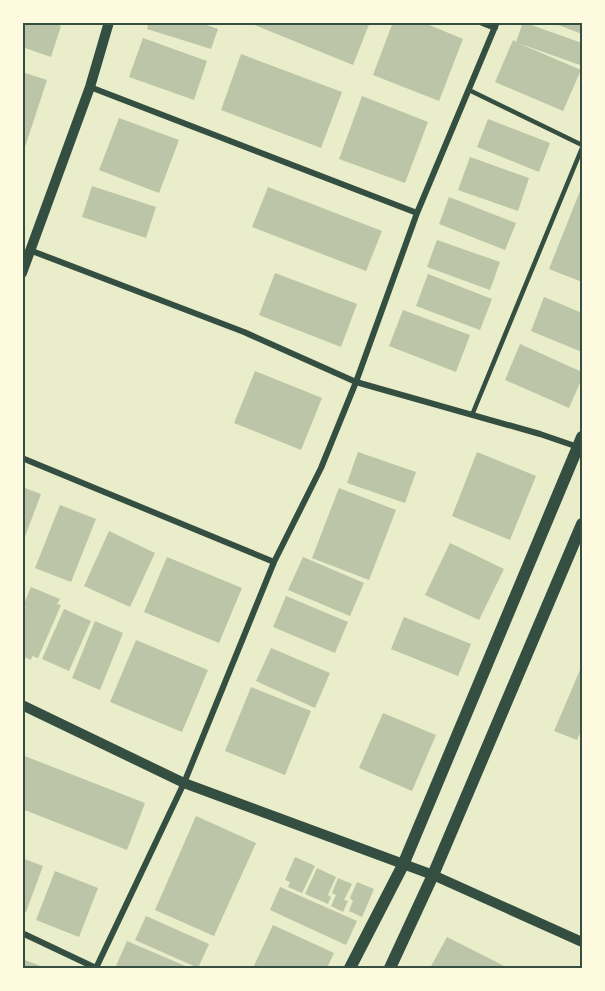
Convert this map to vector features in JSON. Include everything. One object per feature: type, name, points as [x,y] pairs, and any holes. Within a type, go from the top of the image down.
[{"type":"main road","points":[[350,969],[403,865],[580,442]]},
{"type":"main road","points":[[390,969],[434,875],[582,524]]},
{"type":"street","points":[[22,273],[32,251],[90,87],[109,22]]},
{"type":"street","points":[[22,933],[96,968],[184,783],[274,562],[321,468],[356,382],[417,213],[496,25],[480,22]]},
{"type":"street","points":[[90,87],[417,213]]},
{"type":"street","points":[[32,251],[244,332],[356,382],[472,415],[580,442]]},
{"type":"street","points":[[22,458],[274,562]]},
{"type":"street","points":[[22,705],[184,783],[434,875],[582,942]]},
{"type":"lane","points":[[469,90],[582,147],[472,415]]},
{"type":"building","points":[[22,22],[50,22],[61,26],[51,57],[22,47]]},
{"type":"building","points":[[149,22],[198,22],[218,29],[211,49],[147,29]]},
{"type":"building","points":[[247,22],[370,22],[353,65]]},
{"type":"building","points":[[393,22],[422,22],[463,39],[439,101],[373,75]]},
{"type":"building","points":[[523,22],[582,43],[580,65],[518,43],[581,70],[563,111],[495,82],[513,40],[516,42]]},
{"type":"building","points":[[582,22],[582,34],[553,23]]},
{"type":"building","points":[[143,38],[207,61],[194,100],[129,77]]},
{"type":"building","points":[[241,54],[342,92],[321,148],[221,110]]},
{"type":"building","points":[[22,72],[47,80],[25,147],[22,146]]},
{"type":"building","points":[[362,96],[428,122],[405,183],[339,159]]},
{"type":"building","points":[[119,118],[179,140],[159,193],[99,170]]},
{"type":"building","points":[[488,119],[550,143],[539,172],[477,147]]},
{"type":"building","points":[[470,157],[529,178],[518,211],[458,190]]},
{"type":"building","points":[[92,186],[156,207],[146,238],[82,217]]},
{"type":"building","points":[[582,186],[582,282],[549,269]]},
{"type":"building","points":[[268,187],[382,231],[366,271],[252,227]]},
{"type":"building","points":[[449,197],[516,223],[505,250],[439,224]]},
{"type":"building","points":[[437,240],[500,262],[490,290],[427,267]]},
{"type":"building","points":[[275,273],[357,304],[341,347],[259,315]]},
{"type":"building","points":[[428,274],[492,299],[480,330],[416,306]]},
{"type":"building","points":[[544,297],[582,313],[582,352],[531,331]]},
{"type":"building","points":[[403,310],[470,335],[456,372],[389,346]]},
{"type":"building","points":[[520,344],[582,372],[582,378],[569,408],[505,380]]},
{"type":"building","points":[[255,371],[322,398],[301,450],[234,423]]},
{"type":"building","points":[[358,452],[416,472],[405,503],[347,483]]},
{"type":"building","points":[[477,452],[536,476],[510,540],[452,516]]},
{"type":"building","points":[[22,487],[41,494],[23,542],[22,542]]},
{"type":"building","points":[[339,488],[396,510],[369,580],[312,558]]},
{"type":"building","points":[[60,505],[96,519],[71,582],[35,568]]},
{"type":"building","points":[[109,531],[155,553],[130,607],[84,586]]},
{"type":"building","points":[[450,543],[504,569],[479,620],[425,595]]},
{"type":"building","points":[[167,557],[242,588],[219,643],[144,612]]},
{"type":"building","points":[[303,557],[364,583],[350,616],[288,590]]},
{"type":"building","points":[[31,587],[60,599],[57,604],[61,605],[38,658],[32,656],[31,660],[22,656],[22,616],[26,607],[23,606]]},
{"type":"building","points":[[286,596],[348,622],[335,653],[273,627]]},
{"type":"building","points":[[64,609],[91,621],[69,671],[42,659]]},
{"type":"building","points":[[404,617],[471,644],[458,676],[391,649]]},
{"type":"building","points":[[95,621],[123,633],[100,690],[72,678]]},
{"type":"building","points":[[136,640],[208,670],[182,732],[110,702]]},
{"type":"building","points":[[271,648],[330,673],[315,708],[256,681]]},
{"type":"building","points":[[580,670],[582,671],[582,735],[580,733],[577,740],[554,731]]},
{"type":"building","points":[[251,687],[311,711],[285,775],[225,751]]},
{"type":"building","points":[[383,713],[436,735],[412,791],[359,768]]},
{"type":"building","points":[[22,755],[145,803],[127,850],[22,809]]},
{"type":"building","points":[[196,816],[256,843],[214,936],[155,910]]},
{"type":"building","points":[[295,857],[315,866],[302,893],[288,887],[290,882],[285,880]]},
{"type":"building","points":[[22,858],[43,866],[26,912],[22,911]]},
{"type":"building","points":[[317,868],[336,877],[328,895],[331,897],[328,904],[305,894]]},
{"type":"building","points":[[55,871],[98,888],[79,937],[36,920]]},
{"type":"building","points":[[338,878],[352,884],[344,900],[348,901],[343,912],[331,906],[336,895],[332,893]]},
{"type":"building","points":[[357,882],[374,889],[362,917],[349,911],[353,901],[350,898]]},
{"type":"building","points":[[280,887],[357,921],[346,945],[270,910]]},
{"type":"building","points":[[146,916],[209,944],[198,968],[135,940]]},
{"type":"building","points":[[273,925],[334,953],[327,968],[253,968]]},
{"type":"building","points":[[447,937],[508,968],[430,968]]},
{"type":"building","points":[[127,941],[190,968],[122,968],[116,966]]},
{"type":"building","points":[[22,959],[46,968],[22,968]]}]
